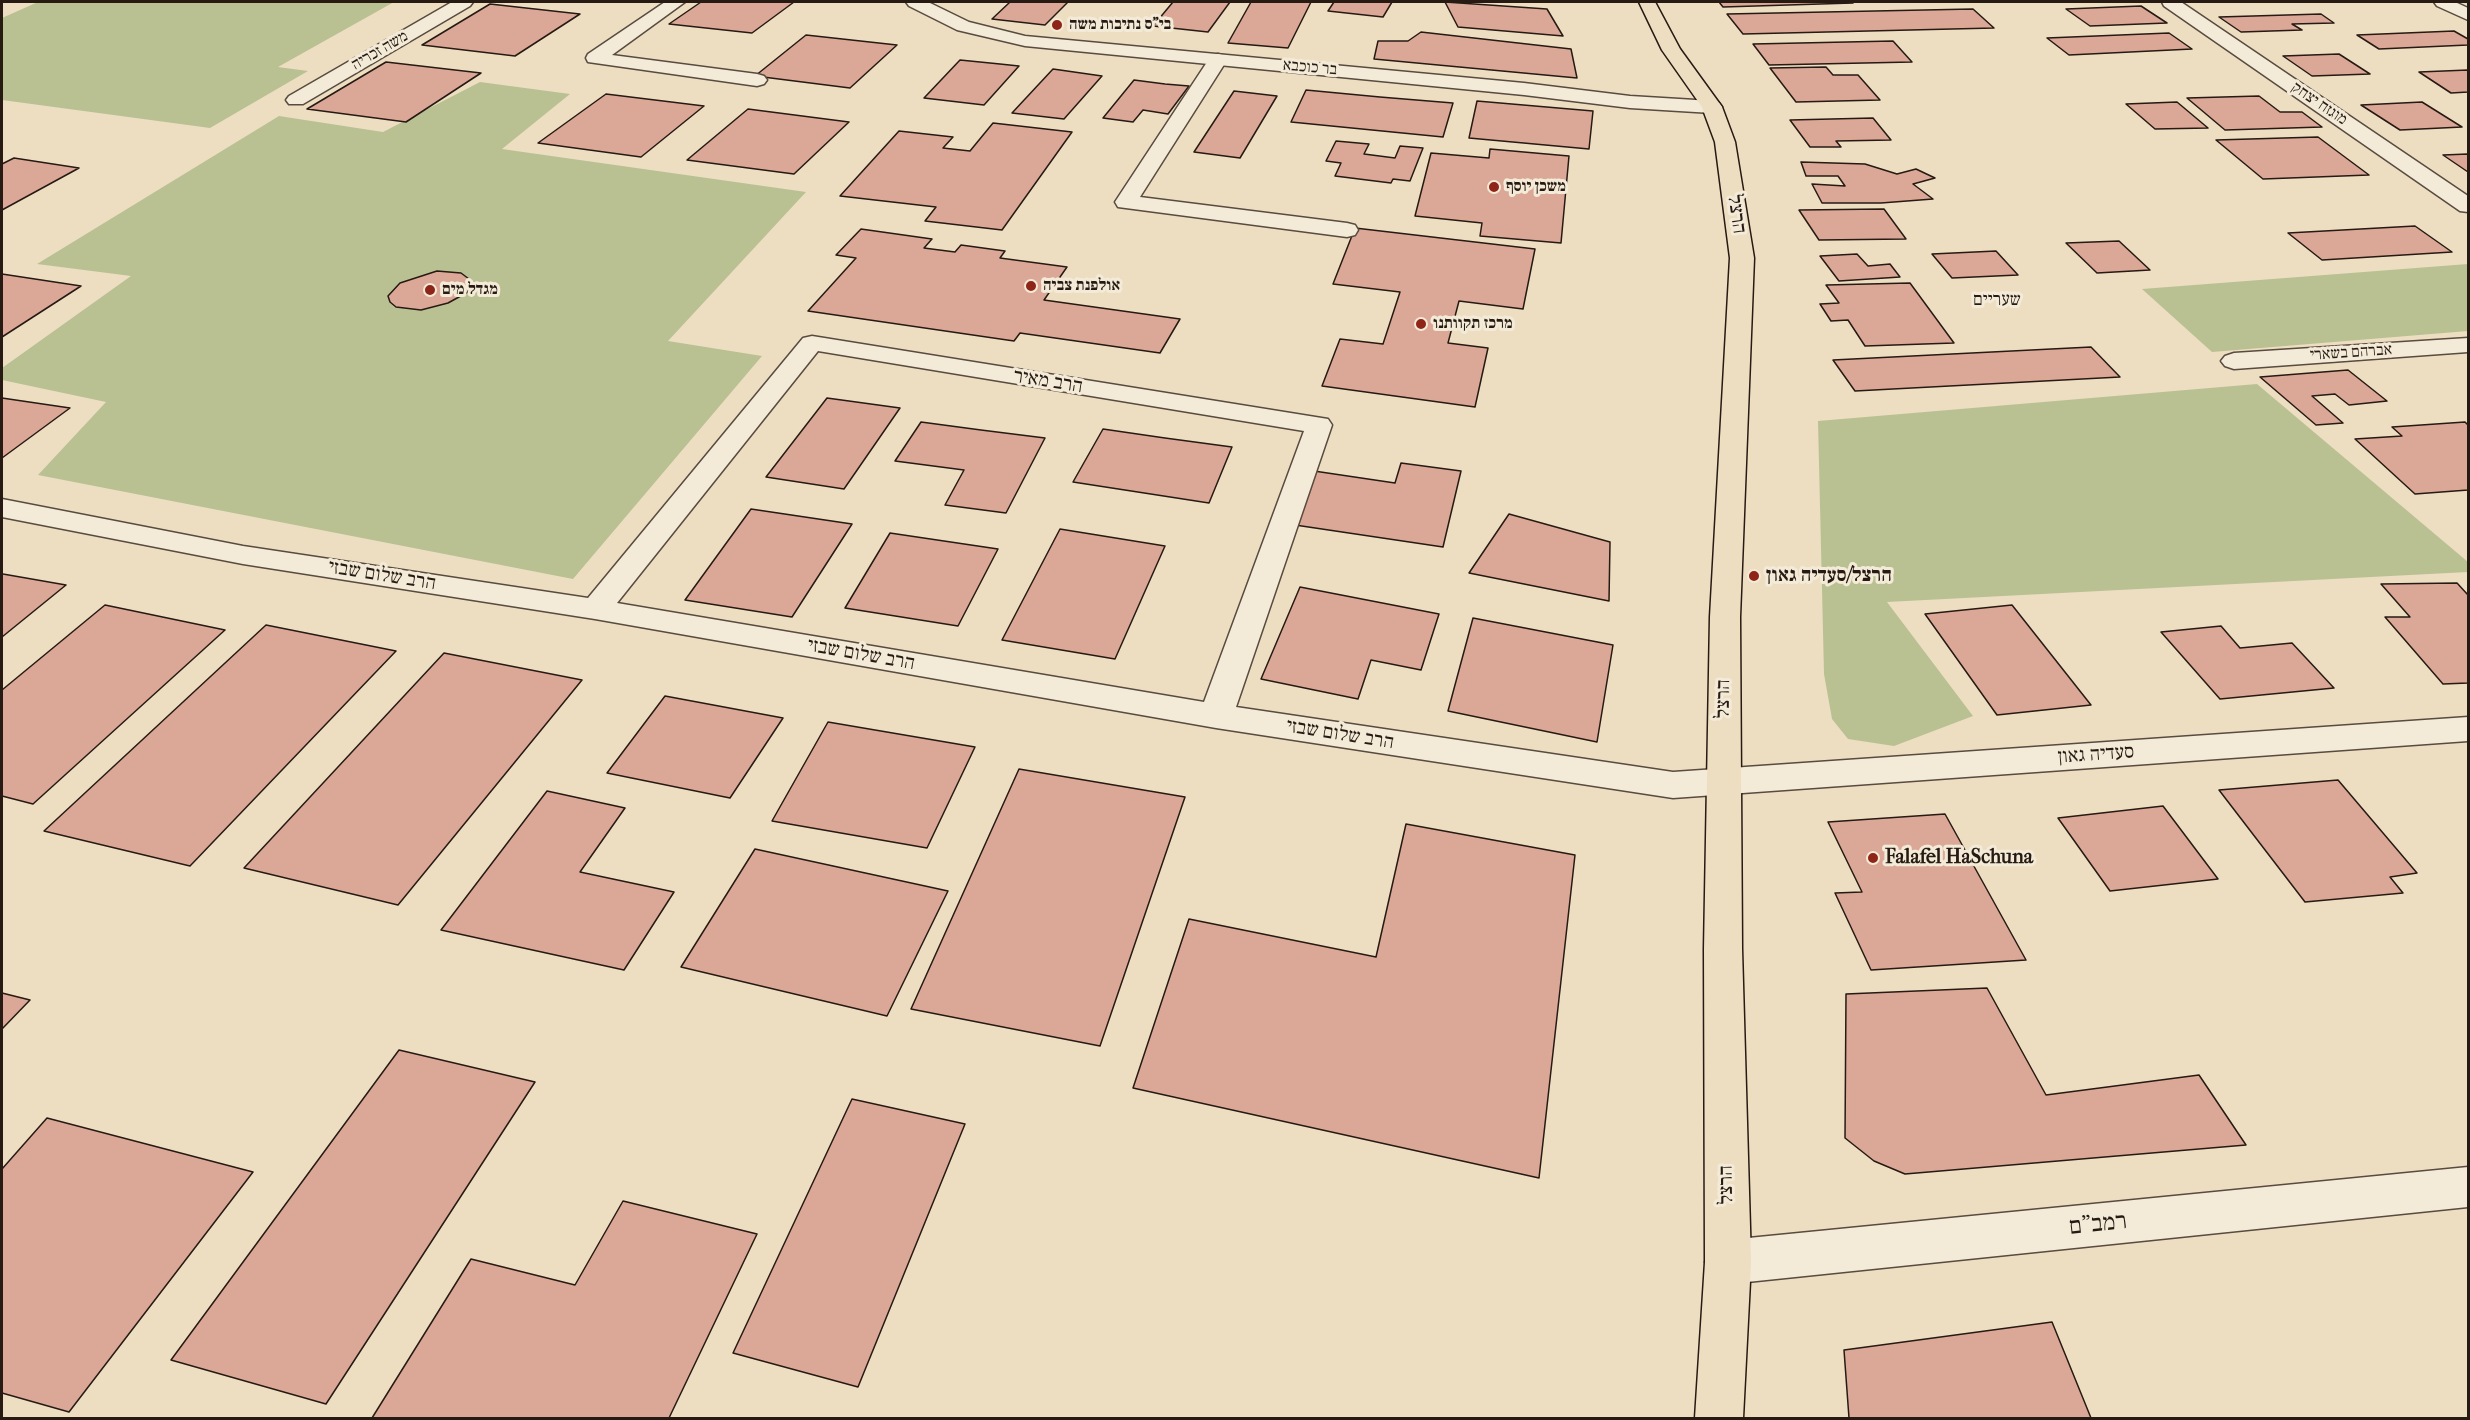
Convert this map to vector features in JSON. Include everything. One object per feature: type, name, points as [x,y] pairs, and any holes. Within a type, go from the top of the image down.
[{"type":"main road","name":"הרצל","points":[[1647,2],[1671,50],[1712,107],[1725,142],[1742,258],[1725,617],[1723,782],[1728,1262],[1719,1419]]},
{"type":"street","name":"משה זכריה","points":[[296,100],[464,2]]},
{"type":"street","points":[[676,2],[595,58],[757,80]]},
{"type":"street","name":"בר כוכבא","points":[[915,2],[963,26],[1011,38],[1544,91],[1630,102],[1712,107]]},
{"type":"street","name":"מוגזח יצחק","points":[[2170,2],[2469,206]]},
{"type":"street","points":[[2443,2],[2469,15]]},
{"type":"street","points":[[1218,60],[1126,202],[1347,230]]},
{"type":"street","name":"הרב מאיר","points":[[595,609],[812,344],[1319,425],[1216,716]]},
{"type":"street","name":"אברהם בשארי","points":[[2234,361],[2469,345]]},
{"type":"street","name":"הרב שלום שבזי","points":[[2,508],[243,555],[595,609],[1216,716],[1673,785],[1723,782]]},
{"type":"street","name":"סעדיה גאון","points":[[1723,782],[2469,729]]},
{"type":"street","name":"רמב\"ם","points":[[1728,1262],[2469,1187]]},
{"type":"green space","points":[[38,2],[394,2],[278,67],[308,71],[210,128],[2,100],[2,18]]},
{"type":"green space","points":[[480,82],[570,94],[502,149],[806,192],[668,341],[762,356],[573,579],[38,475],[106,402],[2,380],[2,368],[131,276],[37,264],[279,116],[383,132]]},
{"type":"green space","points":[[2468,264],[2468,331],[2212,352],[2142,289]]},
{"type":"green space","points":[[2257,384],[2468,562],[2468,572],[1887,602],[1973,716],[1894,746],[1848,739],[1832,719],[1824,674],[1818,421]]},
{"type":"building","points":[[701,2],[794,2],[752,33],[669,24]]},
{"type":"building","points":[[1010,2],[1068,2],[1045,25],[992,19]]},
{"type":"building","points":[[1173,2],[1230,2],[1208,32],[1153,26]]},
{"type":"building","points":[[1251,2],[1311,2],[1288,48],[1228,43]]},
{"type":"building","points":[[1334,2],[1392,2],[1383,17],[1328,11]]},
{"type":"building","points":[[1445,2],[1547,9],[1563,36],[1458,27]]},
{"type":"building","points":[[1719,2],[1852,2],[1853,3],[1723,7]]},
{"type":"building","points":[[490,4],[580,14],[515,56],[422,45]]},
{"type":"building","points":[[2141,6],[2167,23],[2090,26],[2066,9]]},
{"type":"building","points":[[1973,9],[1994,28],[1743,34],[1727,14]]},
{"type":"building","points":[[2321,14],[2334,23],[2292,24],[2302,30],[2241,32],[2219,17]]},
{"type":"building","points":[[2454,31],[2468,39],[2468,45],[2379,49],[2357,35]]},
{"type":"building","points":[[1421,32],[1571,49],[1577,78],[1374,59],[1378,41],[1408,41]]},
{"type":"building","points":[[2169,33],[2192,49],[2069,55],[2047,38]]},
{"type":"building","points":[[806,35],[897,45],[850,88],[755,76]]},
{"type":"building","points":[[1893,41],[1912,62],[1769,65],[1753,44]]},
{"type":"building","points":[[2339,54],[2370,74],[2312,76],[2283,56]]},
{"type":"building","points":[[960,60],[1019,66],[984,105],[924,98]]},
{"type":"building","points":[[386,62],[481,73],[406,122],[307,109]]},
{"type":"building","points":[[1826,67],[1833,75],[1858,75],[1880,100],[1796,102],[1770,68]]},
{"type":"building","points":[[1053,69],[1102,76],[1064,119],[1012,113]]},
{"type":"building","points":[[2468,70],[2468,92],[2451,93],[2419,72]]},
{"type":"building","points":[[1134,80],[1189,86],[1168,114],[1143,110],[1133,122],[1103,118]]},
{"type":"building","points":[[1306,90],[1453,103],[1443,137],[1291,122]]},
{"type":"building","points":[[1234,91],[1277,96],[1240,158],[1194,152]]},
{"type":"building","points":[[606,94],[704,106],[641,157],[538,143]]},
{"type":"building","points":[[2259,96],[2280,112],[2302,112],[2322,127],[2225,130],[2187,98]]},
{"type":"building","points":[[1477,101],[1593,111],[1589,149],[1469,138]]},
{"type":"building","points":[[2177,102],[2208,128],[2155,129],[2126,104]]},
{"type":"building","points":[[2422,102],[2462,127],[2400,130],[2361,105]]},
{"type":"building","points":[[748,109],[849,122],[794,174],[687,160]]},
{"type":"building","points":[[1873,118],[1891,140],[1836,141],[1841,147],[1810,147],[1790,120]]},
{"type":"building","points":[[993,123],[1072,132],[1002,230],[925,221],[936,207],[840,196],[899,131],[953,137],[943,148],[970,151]]},
{"type":"building","points":[[2318,137],[2369,175],[2263,179],[2216,140]]},
{"type":"building","points":[[1336,141],[1369,144],[1364,154],[1395,158],[1400,146],[1423,148],[1410,181],[1393,179],[1391,183],[1335,176],[1341,163],[1326,161]]},
{"type":"building","name":"משכן יוסף","points":[[1490,149],[1569,156],[1561,243],[1480,236],[1482,223],[1415,216],[1431,153],[1489,158]]},
{"type":"building","points":[[2468,154],[2468,172],[2443,155]]},
{"type":"building","points":[[14,158],[79,168],[2,210],[2,164]]},
{"type":"building","points":[[1801,162],[1865,164],[1897,174],[1916,169],[1935,178],[1913,184],[1933,199],[1881,203],[1822,203],[1812,184],[1845,186],[1838,176],[1806,176]]},
{"type":"building","points":[[1884,209],[1906,239],[1819,240],[1799,210]]},
{"type":"building","points":[[2415,226],[2452,252],[2322,260],[2288,233]]},
{"type":"building","name":"מרכז תקוותנו","points":[[1355,228],[1535,249],[1523,309],[1459,301],[1448,343],[1488,348],[1475,407],[1322,386],[1340,339],[1383,344],[1400,292],[1333,284]]},
{"type":"building","points":[[861,229],[932,239],[924,248],[955,252],[961,245],[1005,251],[1000,258],[1067,267],[1044,300],[1180,319],[1160,353],[1020,333],[1014,341],[808,311],[856,258],[836,255]]},
{"type":"building","points":[[2119,241],[2150,270],[2097,273],[2066,243]]},
{"type":"building","points":[[1996,251],[2018,275],[1952,278],[1932,254]]},
{"type":"building","points":[[1857,254],[1868,266],[1890,264],[1900,277],[1839,281],[1820,256]]},
{"type":"building","name":"מגדל מים","points":[[437,271],[461,273],[469,279],[468,292],[448,303],[421,310],[396,307],[390,302],[388,296],[400,283]]},
{"type":"building","points":[[2,274],[81,286],[2,337]]},
{"type":"building","points":[[1910,283],[1954,343],[1865,346],[1848,320],[1831,321],[1820,304],[1839,303],[1826,285]]},
{"type":"building","points":[[2091,347],[2120,377],[1855,391],[1833,360]]},
{"type":"building","points":[[2348,370],[2387,401],[2349,405],[2335,394],[2312,396],[2343,423],[2316,425],[2260,377]]},
{"type":"building","points":[[2,398],[70,408],[2,458]]},
{"type":"building","points":[[827,398],[900,408],[844,489],[766,477]]},
{"type":"building","points":[[921,422],[1045,438],[1006,513],[945,505],[964,470],[895,461]]},
{"type":"building","points":[[2465,422],[2468,425],[2468,490],[2415,494],[2355,439],[2402,436],[2392,427]]},
{"type":"building","points":[[1103,429],[1232,447],[1209,503],[1073,482]]},
{"type":"building","points":[[1401,463],[1461,471],[1443,547],[1295,525],[1314,471],[1395,483]]},
{"type":"building","points":[[751,509],[852,524],[792,617],[685,600]]},
{"type":"building","points":[[1509,514],[1610,542],[1609,601],[1469,573]]},
{"type":"building","points":[[1060,529],[1165,546],[1115,659],[1002,640]]},
{"type":"building","points":[[890,533],[998,549],[958,626],[845,608]]},
{"type":"building","points":[[3,574],[66,585],[2,637]]},
{"type":"building","points":[[2457,583],[2468,595],[2468,683],[2443,684],[2385,617],[2410,617],[2381,584]]},
{"type":"building","points":[[1300,587],[1439,614],[1421,670],[1371,660],[1358,699],[1261,679]]},
{"type":"building","points":[[105,605],[225,630],[33,804],[2,796],[2,690]]},
{"type":"building","points":[[2012,605],[2091,705],[1997,715],[1925,614]]},
{"type":"building","points":[[1473,618],[1613,645],[1597,742],[1448,711]]},
{"type":"building","points":[[266,625],[396,651],[190,866],[44,831]]},
{"type":"building","points":[[2221,626],[2240,648],[2292,643],[2334,688],[2220,699],[2161,632]]},
{"type":"building","points":[[444,653],[582,680],[398,905],[244,868]]},
{"type":"building","points":[[665,696],[783,718],[730,798],[607,773]]},
{"type":"building","points":[[828,722],[975,747],[927,848],[772,821]]},
{"type":"building","points":[[1019,769],[1185,797],[1100,1046],[911,1009]]},
{"type":"building","points":[[2338,780],[2417,873],[2390,877],[2403,893],[2305,902],[2219,790]]},
{"type":"building","points":[[547,791],[625,808],[580,872],[674,892],[624,970],[441,930]]},
{"type":"building","points":[[2163,806],[2218,879],[2110,891],[2058,818]]},
{"type":"building","points":[[1945,814],[2026,960],[1871,970],[1835,893],[1862,892],[1828,822]]},
{"type":"building","points":[[1406,824],[1575,855],[1539,1178],[1133,1088],[1189,919],[1376,957]]},
{"type":"building","points":[[755,849],[948,891],[887,1016],[681,967]]},
{"type":"building","points":[[1987,988],[2046,1095],[2199,1075],[2246,1145],[1905,1174],[1874,1161],[1845,1138],[1846,994]]},
{"type":"building","points":[[2,993],[30,1000],[2,1029]]},
{"type":"building","points":[[399,1050],[535,1082],[326,1404],[171,1360]]},
{"type":"building","points":[[852,1099],[965,1124],[858,1387],[733,1353]]},
{"type":"building","points":[[47,1118],[253,1172],[69,1412],[2,1393],[2,1169]]},
{"type":"building","points":[[623,1201],[757,1234],[669,1418],[372,1418],[471,1259],[575,1285]]},
{"type":"building","points":[[2052,1322],[2091,1418],[1849,1418],[1844,1350]]},
{"type":"place","name":"בי\"ס נתיבות משה","points":[[1057,25]]},
{"type":"place","name":"משכן יוסף","points":[[1494,187]]},
{"type":"place","name":"אולפנת צביה","points":[[1031,286]]},
{"type":"place","name":"מגדל מים","points":[[430,290]]},
{"type":"place","name":"מרכז תקוותנו","points":[[1421,324]]},
{"type":"place","name":"הרצל/סעדיה גאון","points":[[1754,576]]},
{"type":"place","name":"Falafel HaSchuna","points":[[1873,858]]},
{"type":"district","name":"שעריים","points":[[1997,301]]}]
